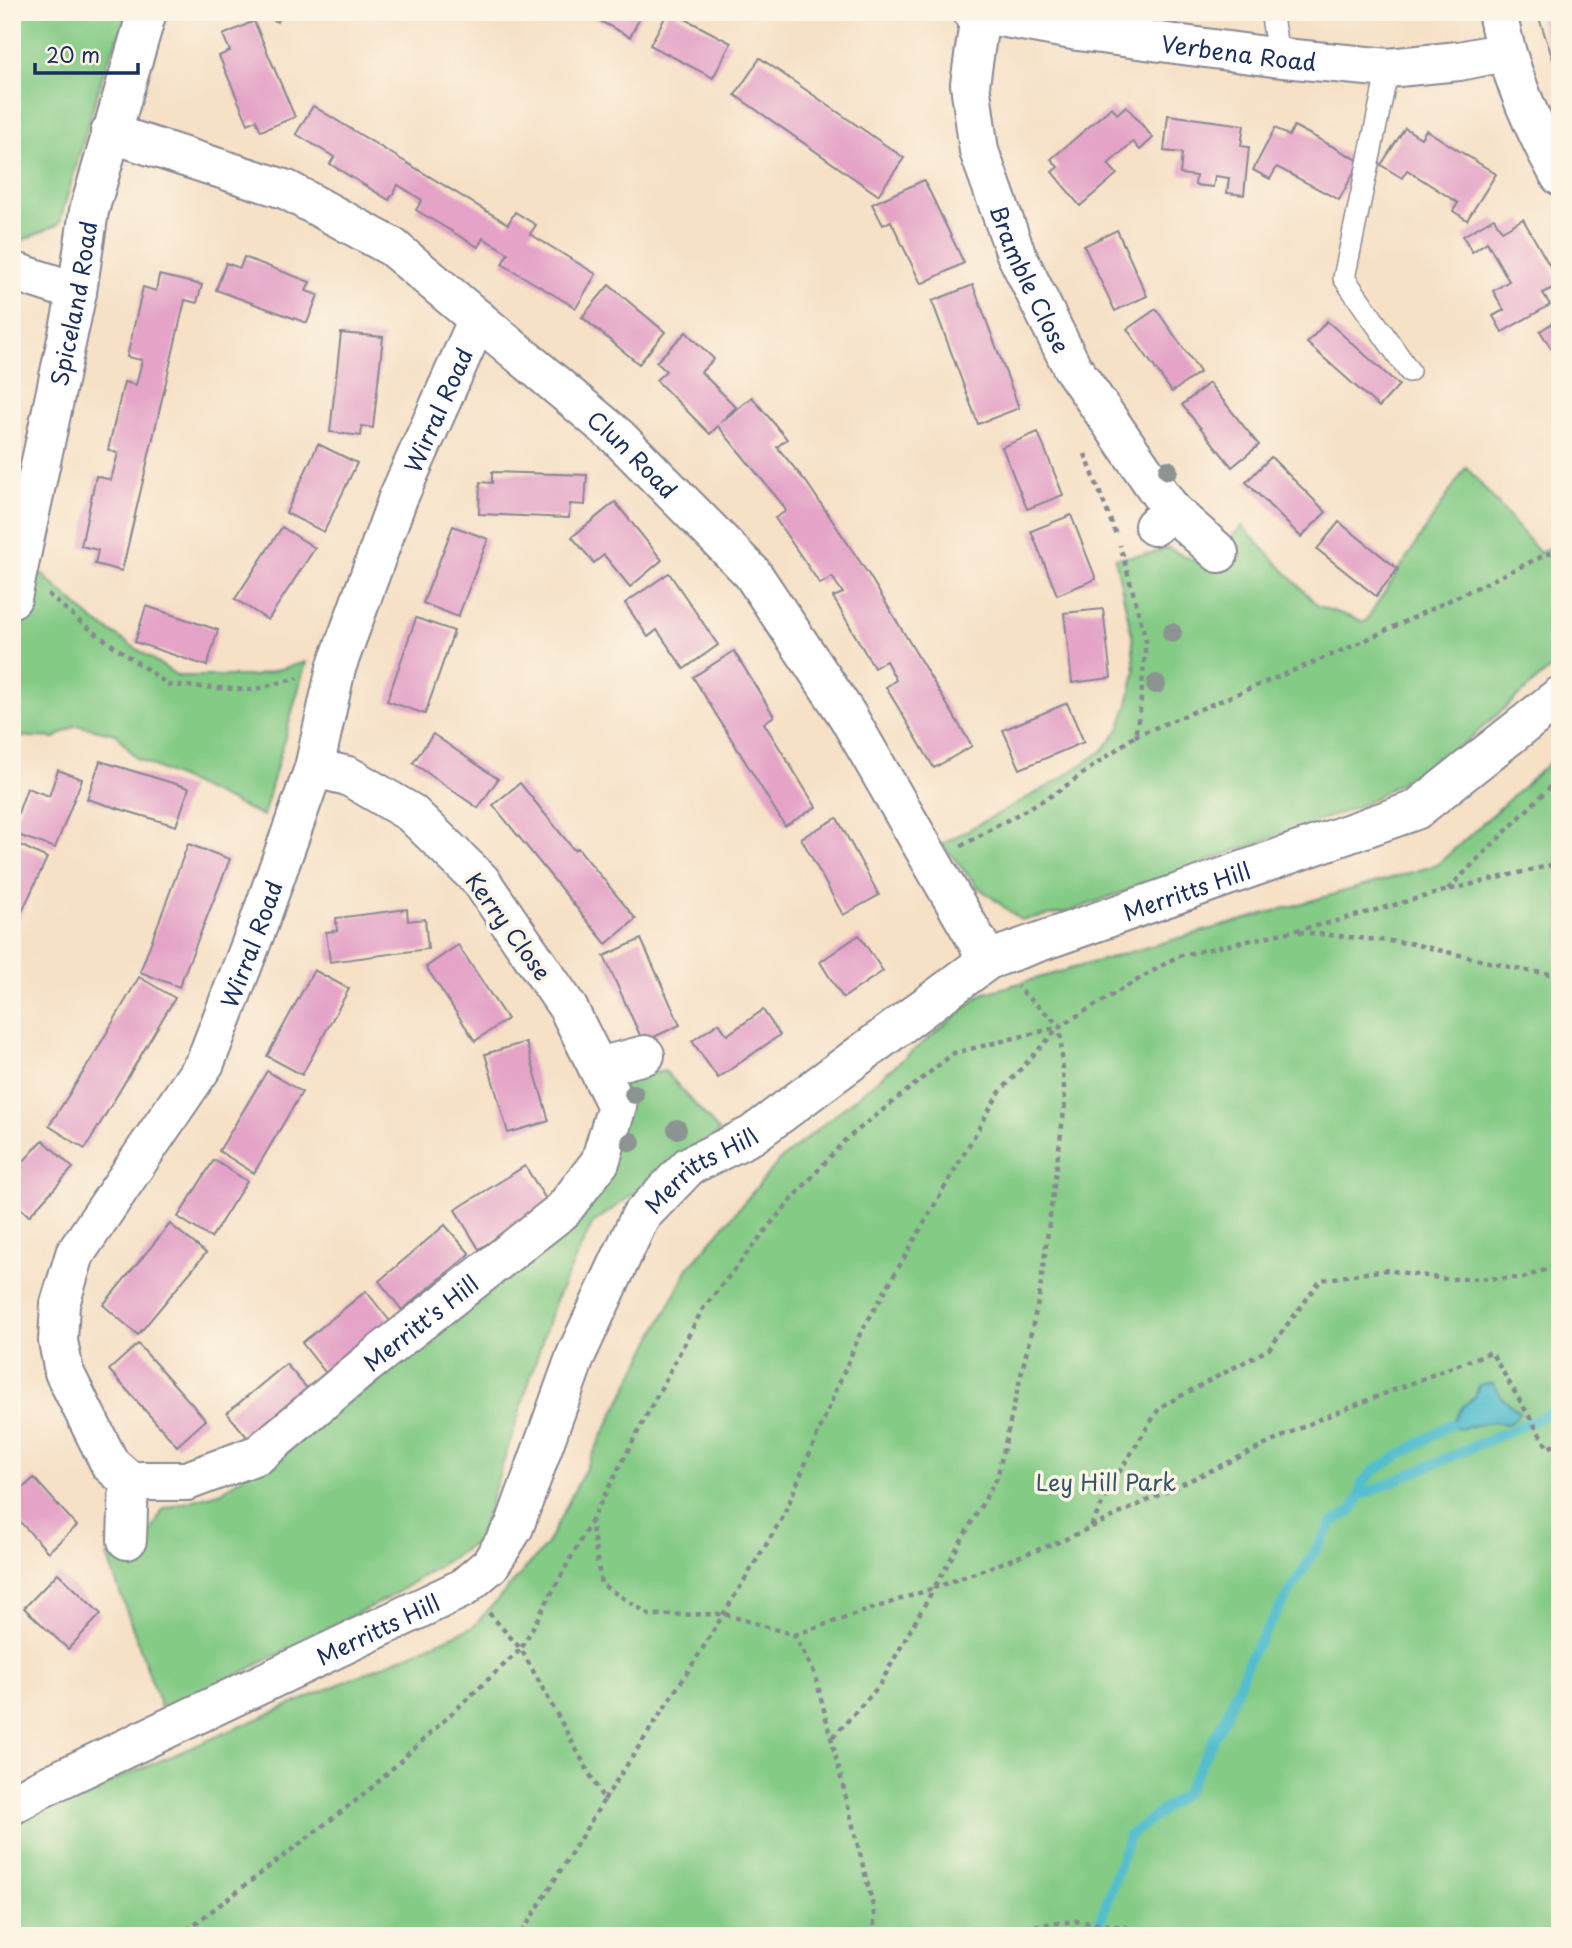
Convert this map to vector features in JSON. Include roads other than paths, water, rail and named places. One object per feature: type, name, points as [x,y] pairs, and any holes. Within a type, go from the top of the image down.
[{"type":"street","name":"Spiceland Road","points":[[16,583],[77,292],[89,211],[147,12]]},
{"type":"street","points":[[1497,12],[1505,52],[1545,149],[1560,176]]},
{"type":"street","name":"Verbena Road","points":[[976,14],[1078,31],[1279,58],[1388,68],[1460,61],[1505,52]]},
{"type":"street","name":"Bramble Close","points":[[976,14],[970,84],[979,152],[1016,254],[1072,368],[1163,518],[1219,553]]},
{"type":"street","name":"Clun Road","points":[[110,133],[287,190],[392,247],[618,437],[752,573],[847,715],[988,960]]},
{"type":"street","points":[[12,271],[77,292]]},
{"type":"street","name":"Wirral Road","points":[[129,1481],[110,1464],[64,1372],[58,1340],[60,1304],[75,1254],[205,1063],[259,923],[314,768],[336,668],[398,498],[478,319]]},
{"type":"street","name":"Merritts Hill","points":[[12,1805],[38,1790],[463,1588],[490,1565],[514,1527],[576,1355],[640,1217],[688,1166],[752,1135],[988,960],[1416,810],[1560,696]]},
{"type":"street","name":"Kerry Close","points":[[314,768],[348,776],[411,813],[481,881],[568,1008],[598,1067]]},
{"type":"street","points":[[598,1067],[645,1055]]},
{"type":"street","name":"Merritt's Hill","points":[[129,1481],[187,1481],[259,1454],[563,1210],[600,1162],[617,1106],[598,1067]]},
{"type":"street","points":[[127,1541],[129,1481]]},
{"type":"lane","points":[[1271,12],[1279,58]]},
{"type":"lane","points":[[1388,68],[1345,278],[1409,371]]},
{"type":"water","points":[[1493,1383],[1502,1398],[1519,1412],[1515,1419],[1507,1424],[1490,1422],[1459,1429],[1451,1424],[1463,1406],[1475,1397],[1479,1385]]},
{"type":"waterway","points":[[1095,1936],[1129,1836],[1186,1792],[1225,1718],[1251,1655],[1333,1522],[1351,1512],[1360,1496],[1560,1409]]},
{"type":"waterway","points":[[1360,1496],[1362,1484],[1372,1472],[1451,1424]]},
{"type":"park label","name":"Ley Hill Park","points":[[1106,1481]]}]
